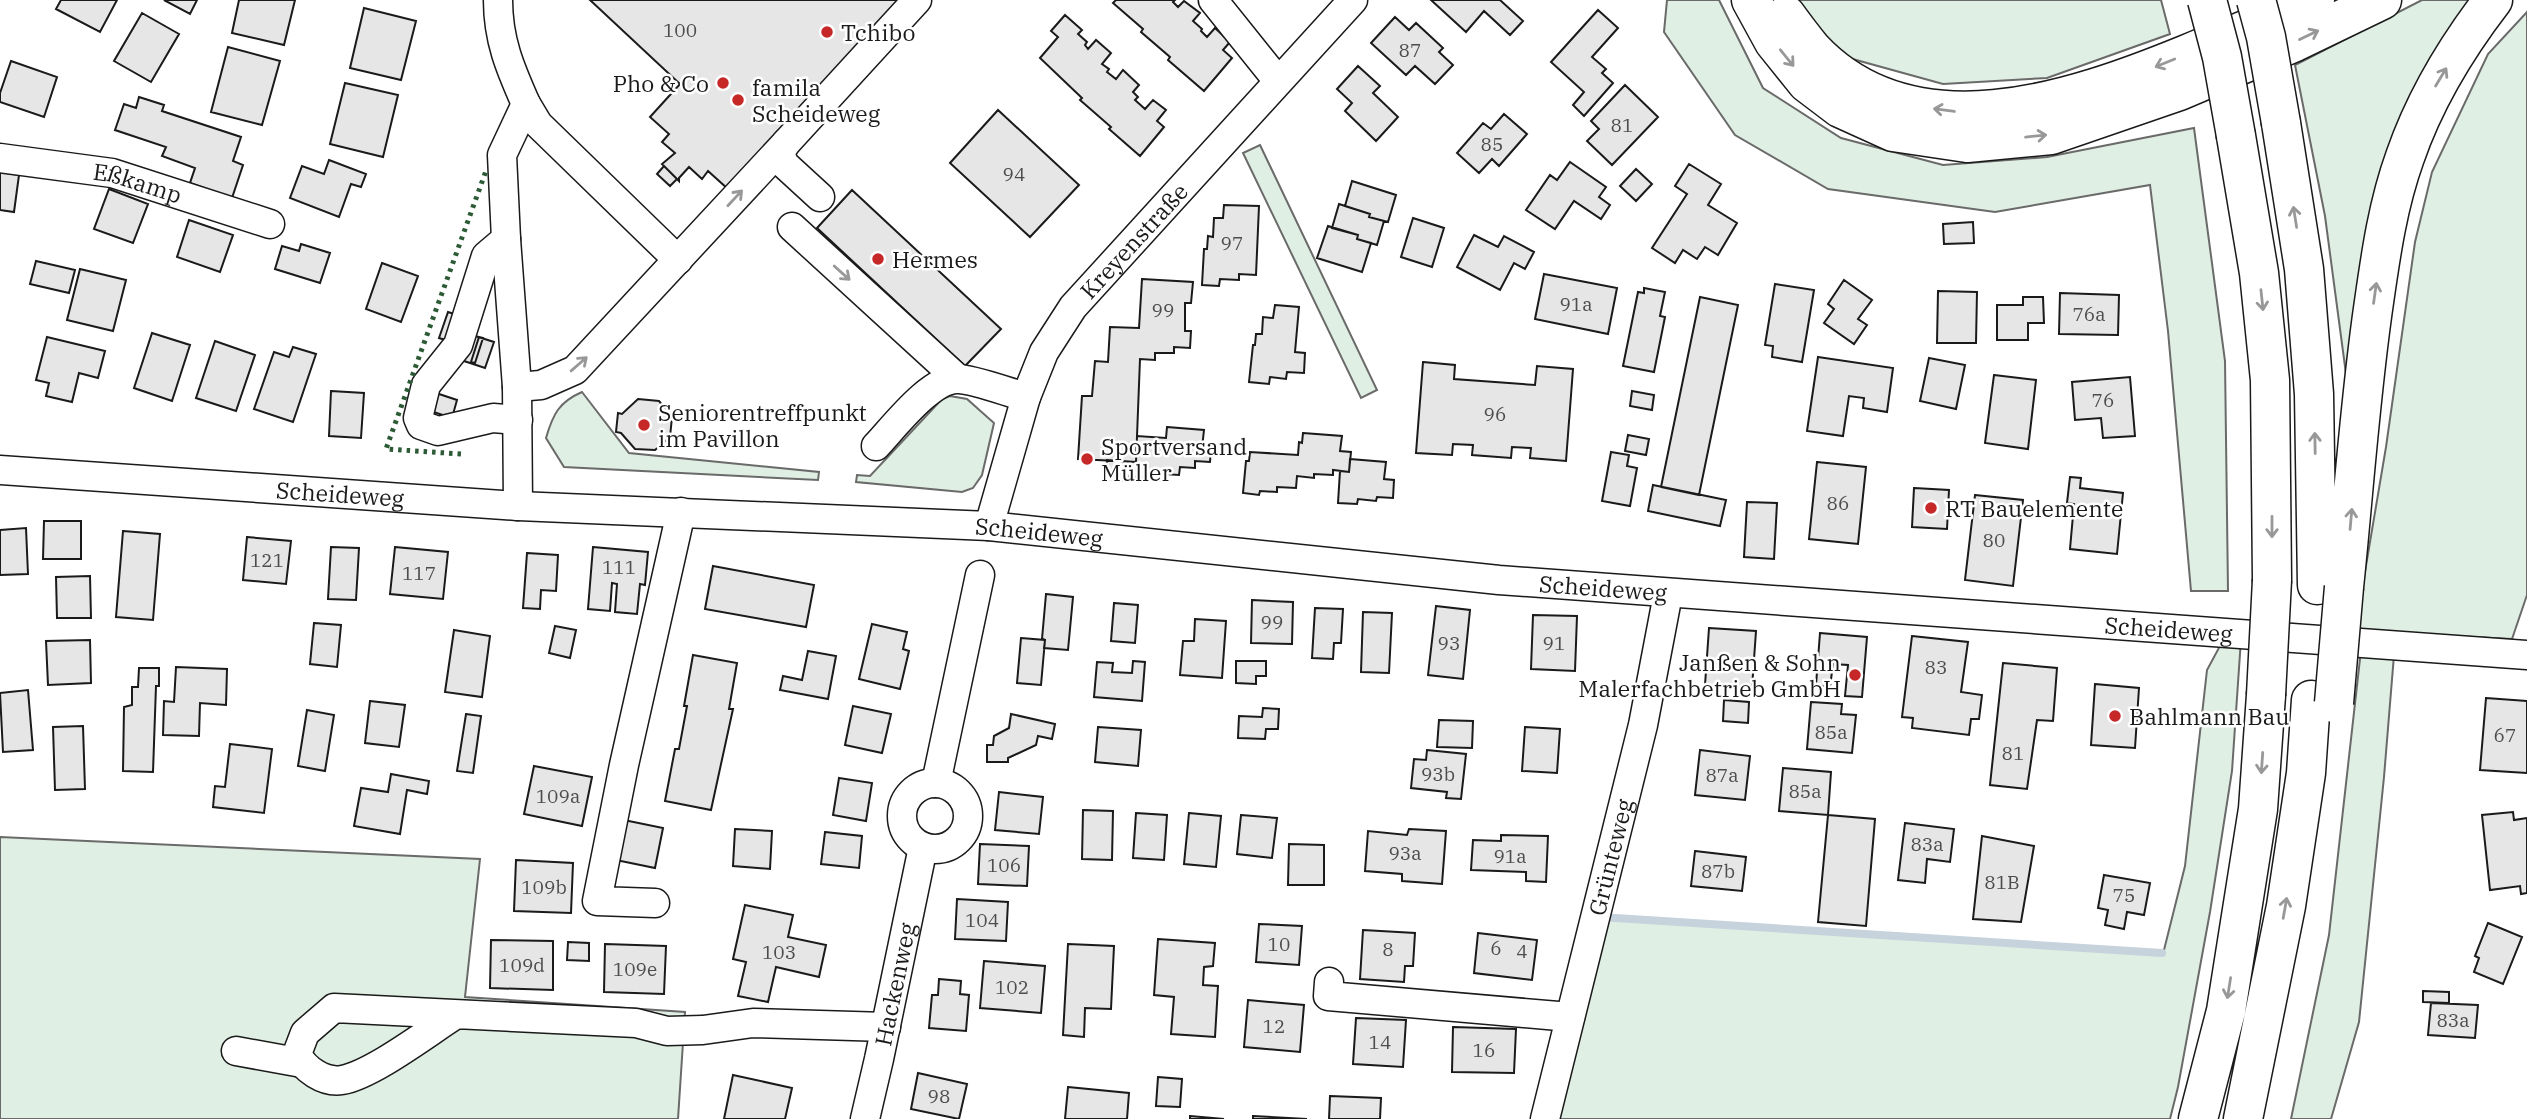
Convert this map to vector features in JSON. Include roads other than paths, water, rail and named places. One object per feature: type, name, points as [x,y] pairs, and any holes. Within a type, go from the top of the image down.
[{"type":"highway","points":[[1751,0],[1774,42],[1807,83],[1840,108],[1893,132],[1967,143],[2050,135],[2179,91],[2295,42],[2382,0]]},
{"type":"highway","points":[[1779,0],[1812,49],[1846,77],[1880,95],[1919,106],[1959,112],[2010,108],[2064,97],[2137,74],[2315,0]]},
{"type":"highway","points":[[2198,1119],[2226,1011],[2256,823],[2272,580],[2270,380],[2259,274],[2222,57],[2207,0]]},
{"type":"highway","points":[[2256,0],[2266,37],[2304,269],[2331,586]]},
{"type":"highway","points":[[2243,1119],[2286,906],[2306,773],[2322,702],[2331,586],[2384,230],[2404,157],[2433,90],[2465,36],[2493,0]]},
{"type":"street","points":[[498,0],[498,21],[506,59],[538,124],[678,260]]},
{"type":"street","points":[[517,387],[541,385],[575,370],[917,0]]},
{"type":"street","points":[[1213,0],[1278,81]]},
{"type":"street","name":"Kreyenstraße","points":[[989,526],[1026,397],[1044,352],[1073,307],[1353,0]]},
{"type":"street","points":[[518,506],[517,387],[502,155],[526,104]]},
{"type":"street","points":[[786,143],[780,152],[784,164],[820,197]]},
{"type":"street","name":"Eßkamp","points":[[0,158],[112,173],[270,224]]},
{"type":"street","points":[[792,227],[957,378],[1026,397]]},
{"type":"street","points":[[506,239],[486,256],[458,345],[426,385],[418,418],[421,425],[438,431],[493,418],[518,420]]},
{"type":"street","points":[[876,446],[921,398],[940,384],[957,378]]},
{"type":"street","name":"Scheideweg","points":[[0,471],[518,506],[989,526],[1486,579],[2527,655]]},
{"type":"street","points":[[656,903],[597,901],[624,765],[681,512]]},
{"type":"street","points":[[936,783],[980,575]]},
{"type":"street","name":"Grünteweg","points":[[1545,1119],[1643,725],[1668,594]]},
{"type":"street","points":[[936,783],[957,792],[968,812],[968,823],[956,842],[946,848],[934,849],[914,842],[903,825],[904,805],[917,789],[936,783]]},
{"type":"street","name":"Hackenweg","points":[[864,1119],[923,847]]},
{"type":"street","points":[[1328,998],[1570,1017]]},
{"type":"street","points":[[455,1015],[368,1070],[340,1080],[311,1072],[298,1054],[304,1033],[334,1008],[636,1023],[667,1031],[703,1030],[752,1023],[886,1027]]},
{"type":"street","points":[[236,1051],[302,1063]]},
{"type":"waterway","points":[[1600,917],[2162,953]]},
{"type":"place","name":"Tchibo","points":[[827,32]]},
{"type":"place","name":"Pho & Co","points":[[723,83]]},
{"type":"place","name":"famila Scheideweg","points":[[738,100]]},
{"type":"place","name":"Hermes","points":[[878,259]]},
{"type":"place","name":"Seniorentreffpunkt im Pavillon","points":[[644,425]]},
{"type":"place","name":"Sportversand Müller","points":[[1087,459]]},
{"type":"place","name":"RT Bauelemente","points":[[1931,508]]},
{"type":"place","name":"Janßen & Sohn Malerfachbetrieb GmbH","points":[[1855,675]]},
{"type":"place","name":"Bahlmann Bau","points":[[2115,716]]}]
